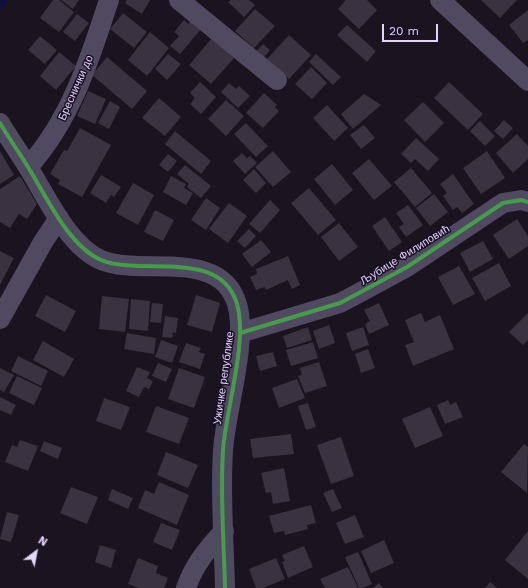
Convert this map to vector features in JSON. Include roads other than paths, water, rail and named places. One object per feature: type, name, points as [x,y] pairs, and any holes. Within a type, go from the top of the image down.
[{"type":"street","name":"Бреснички до","points":[[28,167],[42,151],[65,114],[92,53],[109,0]]},
{"type":"street","points":[[179,0],[277,80]]},
{"type":"street","points":[[440,0],[528,81]]},
{"type":"street","name":"Ужичке републике","points":[[0,123],[59,218],[75,240],[89,253],[100,260],[126,266],[197,269],[206,271],[217,277],[228,286],[237,304],[240,333],[223,450],[225,588]]},
{"type":"street","name":"Љубице Филиповић","points":[[240,333],[340,302],[407,266],[503,203],[520,200],[528,202]]},
{"type":"street","points":[[0,319],[43,242],[59,218]]},
{"type":"street","points":[[186,588],[191,574],[202,554],[224,531]]},
{"type":"waterway","points":[[0,7],[4,0]]}]
